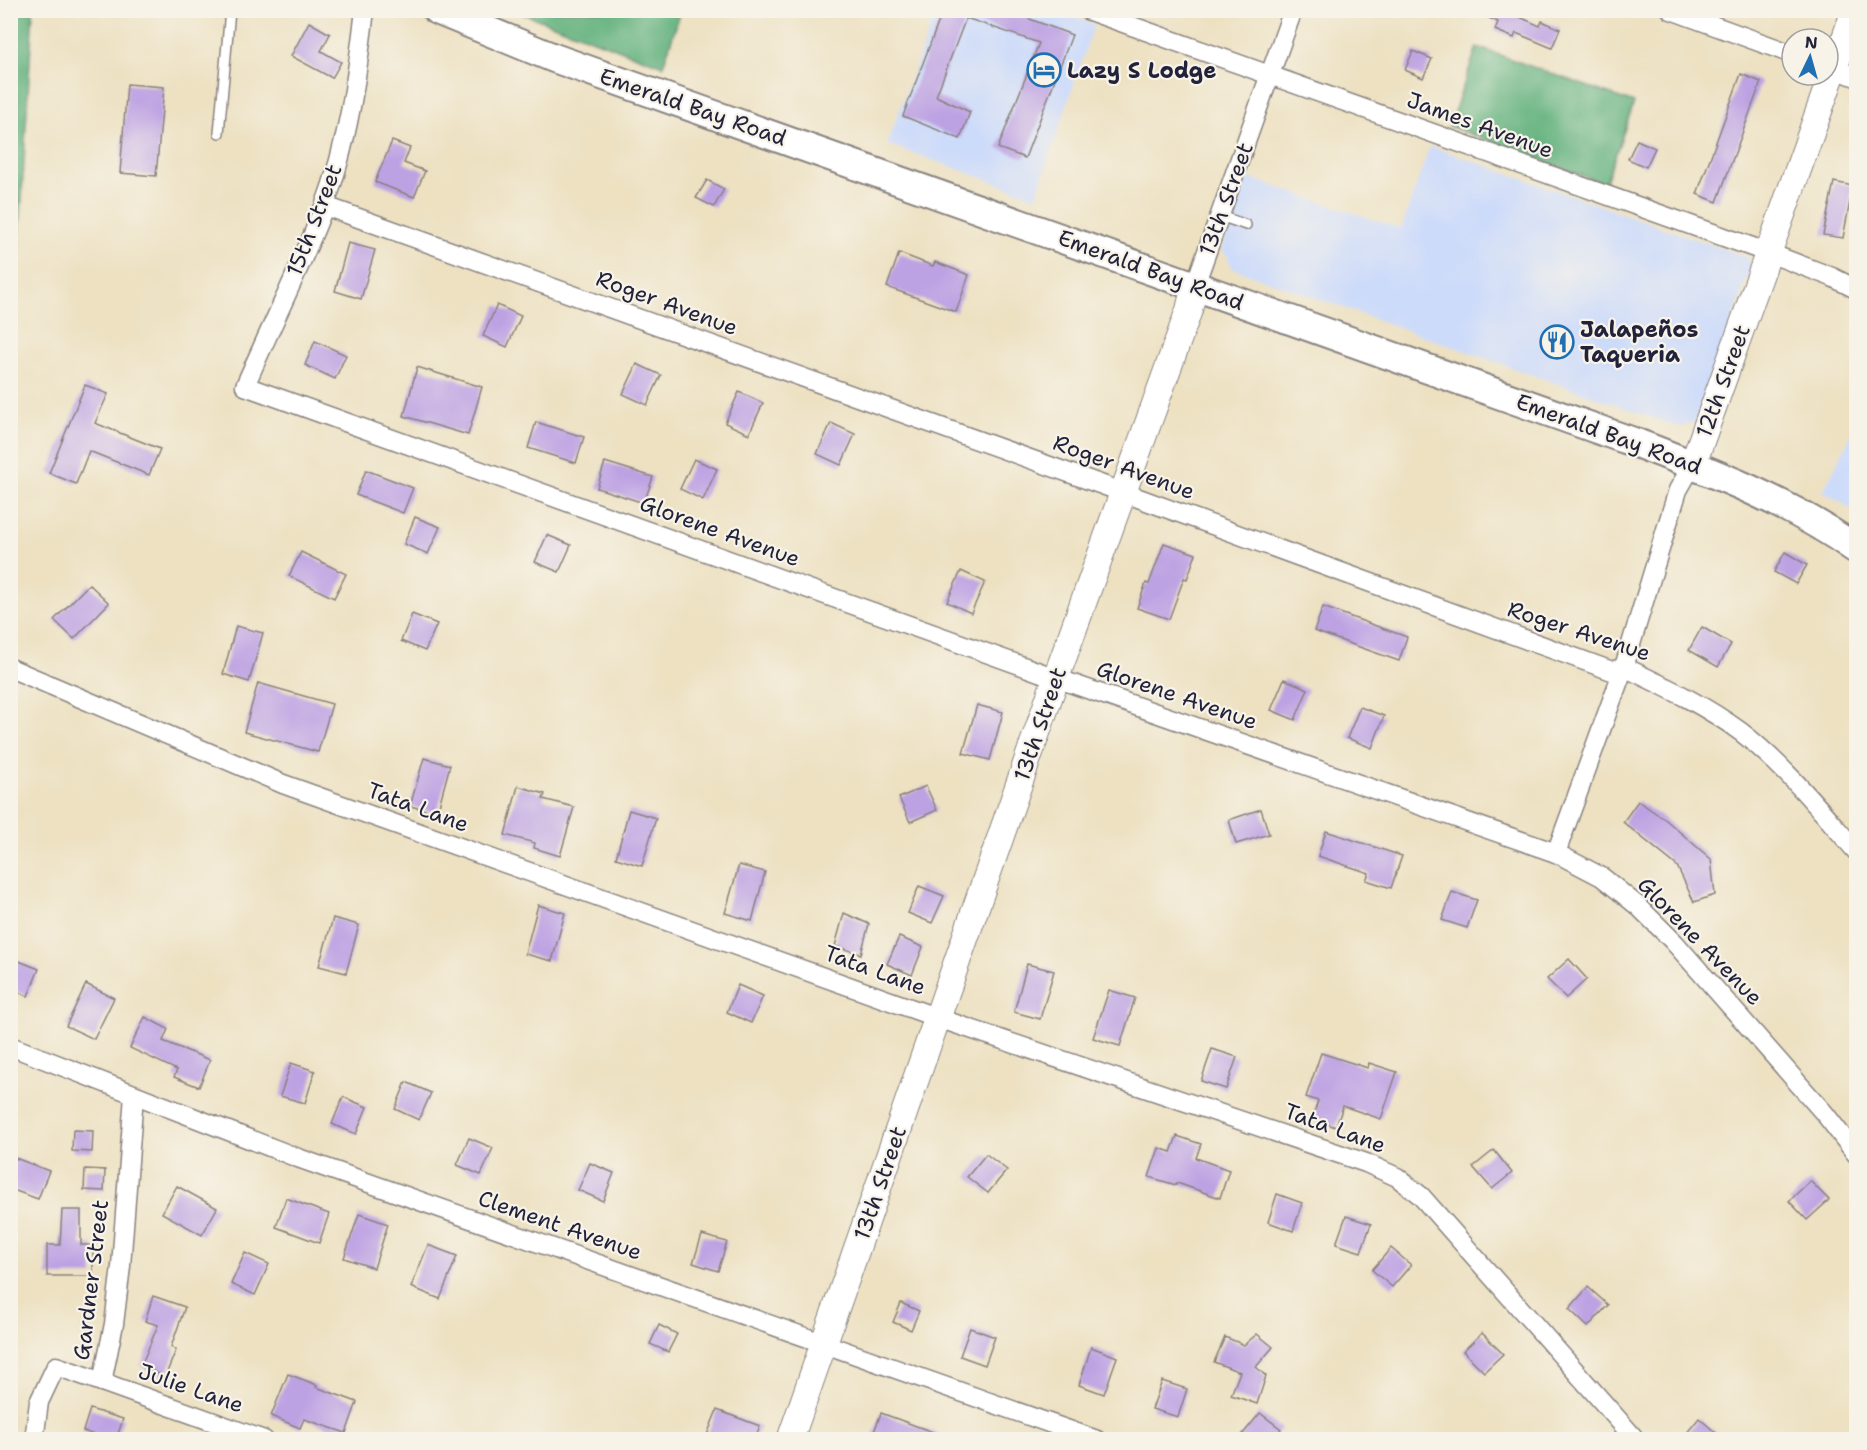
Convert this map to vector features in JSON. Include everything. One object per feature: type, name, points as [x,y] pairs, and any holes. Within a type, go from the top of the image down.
[{"type":"main road","name":"Emerald Bay Road","points":[[449,13],[565,62],[1693,464],[1753,490],[1804,516],[1857,549]]},
{"type":"street","name":"15th Street","points":[[245,386],[325,206],[342,146],[356,81],[365,10]]},
{"type":"street","name":"James Avenue","points":[[1087,10],[1768,253],[1857,289]]},
{"type":"street","name":"13th Street","points":[[790,1440],[1056,678],[1189,310],[1195,285],[1293,10]]},
{"type":"street","points":[[1671,10],[1780,50]]},
{"type":"street","name":"12th Street","points":[[1840,71],[1855,10]]},
{"type":"street","name":"12th Street","points":[[1556,854],[1624,667],[1678,490],[1693,464],[1768,253],[1834,87]]},
{"type":"street","name":"Roger Avenue","points":[[325,206],[1122,492],[1612,671],[1624,667],[1683,696],[1740,732],[1797,783],[1857,851]]},
{"type":"street","name":"Glorene Avenue","points":[[245,386],[1056,678],[1556,854],[1602,877],[1639,907],[1674,942],[1818,1105],[1857,1154]]},
{"type":"street","name":"Tata Lane","points":[[10,668],[283,784],[938,1018],[1354,1159],[1397,1177],[1421,1196],[1636,1440]]},
{"type":"street","name":"Clement Avenue","points":[[10,1046],[298,1158],[1097,1440]]},
{"type":"street","name":"Gardner Street","points":[[34,1440],[39,1402],[56,1366],[102,1382],[114,1324],[122,1266],[134,1095]]},
{"type":"street","name":"Julie Lane","points":[[102,1382],[264,1440]]},
{"type":"lane","points":[[219,133],[230,10]]},
{"type":"lane","points":[[1220,216],[1246,225]]},
{"type":"shaded area","points":[[936,11],[1057,11],[1094,24],[1036,197],[887,144]]},
{"type":"shaded area","points":[[1430,146],[1746,257],[1752,264],[1695,425],[1690,422],[1684,427],[1676,426],[1232,268],[1227,255],[1221,251],[1247,177],[1401,229]]},
{"type":"shaded area","points":[[1856,426],[1856,512],[1823,491]]},
{"type":"green space","points":[[10,11],[33,11],[11,376]]},
{"type":"green space","points":[[516,11],[681,11],[663,66]]},
{"type":"green space","points":[[1477,47],[1634,103],[1605,184],[1449,126]]},
{"type":"building","name":"Lazy S Lodge","points":[[943,10],[1006,10],[1072,35],[1025,158],[998,148],[1039,43],[966,18],[936,96],[970,112],[960,139],[903,116]]},
{"type":"building","points":[[1471,10],[1504,10],[1540,26],[1542,21],[1560,29],[1552,48],[1516,33],[1514,38],[1495,30],[1498,22]]},
{"type":"building","points":[[309,22],[330,34],[321,51],[341,62],[332,78],[291,56]]},
{"type":"building","points":[[1413,51],[1432,59],[1423,78],[1405,70]]},
{"type":"building","points":[[1741,74],[1761,82],[1717,202],[1697,194]]},
{"type":"building","points":[[127,84],[164,87],[156,176],[120,173]]},
{"type":"building","points":[[1637,140],[1655,148],[1646,167],[1628,159]]},
{"type":"building","points":[[392,141],[410,148],[404,163],[425,171],[414,197],[375,182]]},
{"type":"building","points":[[707,180],[724,189],[714,207],[696,198]]},
{"type":"building","points":[[1834,182],[1853,186],[1843,238],[1823,235]]},
{"type":"building","points":[[348,243],[375,250],[361,299],[335,291]]},
{"type":"building","points":[[899,253],[933,266],[935,262],[969,275],[956,312],[887,287]]},
{"type":"building","points":[[497,305],[521,316],[507,347],[483,336]]},
{"type":"building","points":[[315,341],[346,355],[335,379],[305,365]]},
{"type":"building","points":[[637,364],[661,375],[647,405],[623,394]]},
{"type":"building","points":[[417,367],[482,387],[468,435],[404,416]]},
{"type":"building","points":[[85,385],[108,394],[95,423],[160,449],[149,475],[89,451],[76,484],[49,473]]},
{"type":"building","points":[[739,392],[763,403],[749,434],[725,423]]},
{"type":"building","points":[[536,422],[584,437],[576,463],[528,448]]},
{"type":"building","points":[[831,423],[855,434],[841,465],[817,454]]},
{"type":"building","points":[[694,459],[717,469],[703,500],[680,489]]},
{"type":"building","points":[[605,462],[653,477],[644,503],[597,488]]},
{"type":"building","points":[[366,470],[413,488],[403,513],[356,495]]},
{"type":"building","points":[[415,517],[440,527],[428,554],[404,544]]},
{"type":"building","points":[[547,535],[571,545],[559,572],[535,562]]},
{"type":"building","points":[[1164,543],[1196,554],[1187,579],[1184,578],[1169,619],[1137,608],[1146,583],[1149,584]]},
{"type":"building","points":[[301,552],[346,574],[334,598],[289,576]]},
{"type":"building","points":[[1785,552],[1807,565],[1796,584],[1774,572]]},
{"type":"building","points":[[961,571],[985,582],[971,613],[947,602]]},
{"type":"building","points":[[89,584],[109,603],[74,639],[54,620]]},
{"type":"building","points":[[1323,607],[1407,637],[1399,661],[1314,631]]},
{"type":"building","points":[[412,614],[437,624],[425,651],[401,641]]},
{"type":"building","points":[[236,626],[263,633],[249,682],[223,674]]},
{"type":"building","points":[[1702,627],[1731,644],[1718,667],[1689,650]]},
{"type":"building","points":[[1284,679],[1308,689],[1295,720],[1271,710]]},
{"type":"building","points":[[258,683],[332,704],[318,752],[244,732]]},
{"type":"building","points":[[977,705],[1003,712],[990,760],[963,753]]},
{"type":"building","points":[[1360,707],[1384,716],[1372,748],[1347,738]]},
{"type":"building","points":[[424,758],[450,765],[437,813],[410,806]]},
{"type":"building","points":[[518,786],[545,794],[543,799],[574,807],[560,856],[534,848],[535,843],[505,835]]},
{"type":"building","points":[[926,786],[937,810],[910,822],[899,798]]},
{"type":"building","points":[[1638,801],[1666,820],[1711,859],[1715,895],[1694,902],[1677,866],[1623,822]]},
{"type":"building","points":[[1261,809],[1269,834],[1236,844],[1229,820]]},
{"type":"building","points":[[629,810],[656,818],[642,866],[616,858]]},
{"type":"building","points":[[1326,831],[1402,856],[1391,888],[1366,880],[1369,873],[1318,856]]},
{"type":"building","points":[[739,865],[765,872],[752,921],[725,913]]},
{"type":"building","points":[[919,886],[944,896],[932,923],[908,913]]},
{"type":"building","points":[[1452,892],[1477,900],[1467,928],[1442,920]]},
{"type":"building","points":[[538,905],[565,913],[552,961],[525,954]]},
{"type":"building","points":[[844,913],[869,924],[861,954],[835,946]]},
{"type":"building","points":[[333,918],[359,925],[346,973],[319,966]]},
{"type":"building","points":[[899,937],[923,947],[912,975],[887,964]]},
{"type":"building","points":[[14,959],[39,969],[28,996],[10,989],[10,968]]},
{"type":"building","points":[[1569,959],[1587,979],[1566,998],[1547,979]]},
{"type":"building","points":[[1027,964],[1054,971],[1040,1019],[1014,1012]]},
{"type":"building","points":[[86,984],[114,998],[94,1039],[66,1026]]},
{"type":"building","points":[[738,985],[763,996],[751,1023],[727,1012]]},
{"type":"building","points":[[1109,990],[1135,998],[1120,1046],[1093,1038]]},
{"type":"building","points":[[145,1017],[168,1029],[163,1041],[210,1060],[199,1087],[174,1077],[177,1070],[130,1048]]},
{"type":"building","points":[[1212,1049],[1237,1057],[1226,1089],[1201,1081]]},
{"type":"building","points":[[1321,1053],[1368,1068],[1369,1063],[1397,1072],[1381,1119],[1343,1106],[1336,1127],[1312,1119],[1318,1101],[1306,1097]]},
{"type":"building","points":[[291,1063],[315,1071],[305,1103],[280,1096]]},
{"type":"building","points":[[406,1082],[431,1093],[419,1120],[395,1109]]},
{"type":"building","points":[[343,1097],[367,1107],[356,1134],[332,1124]]},
{"type":"building","points":[[73,1130],[93,1131],[92,1152],[72,1151]]},
{"type":"building","points":[[1177,1136],[1201,1144],[1196,1158],[1229,1170],[1220,1198],[1177,1183],[1176,1185],[1149,1177],[1159,1148],[1171,1152]]},
{"type":"building","points":[[469,1138],[493,1148],[481,1175],[457,1165]]},
{"type":"building","points":[[1494,1150],[1512,1173],[1492,1189],[1473,1167]]},
{"type":"building","points":[[986,1154],[1007,1170],[988,1193],[967,1177]]},
{"type":"building","points":[[10,1156],[49,1171],[38,1199],[10,1189]]},
{"type":"building","points":[[590,1163],[614,1173],[603,1201],[578,1190]]},
{"type":"building","points":[[85,1169],[105,1170],[104,1191],[84,1190]]},
{"type":"building","points":[[1810,1181],[1829,1200],[1807,1220],[1789,1201]]},
{"type":"building","points":[[177,1186],[217,1208],[202,1235],[162,1213]]},
{"type":"building","points":[[1277,1194],[1302,1203],[1293,1231],[1268,1222]]},
{"type":"building","points":[[286,1198],[329,1214],[319,1243],[276,1227]]},
{"type":"building","points":[[62,1210],[81,1210],[81,1245],[93,1245],[93,1276],[47,1276],[47,1245],[60,1245]]},
{"type":"building","points":[[359,1214],[388,1224],[374,1268],[344,1258]]},
{"type":"building","points":[[1346,1216],[1371,1224],[1361,1252],[1336,1244]]},
{"type":"building","points":[[702,1235],[727,1242],[718,1271],[693,1263]]},
{"type":"building","points":[[428,1245],[457,1256],[440,1299],[411,1287]]},
{"type":"building","points":[[1391,1248],[1411,1265],[1392,1287],[1372,1270]]},
{"type":"building","points":[[245,1253],[269,1264],[255,1295],[231,1284]]},
{"type":"building","points":[[1588,1287],[1608,1305],[1588,1327],[1569,1309]]},
{"type":"building","points":[[153,1296],[185,1307],[171,1347],[176,1350],[165,1377],[141,1366],[158,1325],[145,1321]]},
{"type":"building","points":[[901,1303],[919,1311],[911,1330],[893,1322]]},
{"type":"building","points":[[659,1325],[677,1334],[668,1352],[650,1344]]},
{"type":"building","points":[[970,1328],[995,1337],[985,1365],[960,1356]]},
{"type":"building","points":[[1482,1333],[1503,1354],[1484,1372],[1463,1351]]},
{"type":"building","points":[[1257,1334],[1273,1347],[1256,1367],[1266,1376],[1257,1404],[1231,1395],[1240,1372],[1214,1362],[1225,1337],[1244,1345]]},
{"type":"building","points":[[1091,1347],[1117,1357],[1104,1394],[1079,1385]]},
{"type":"building","points":[[288,1374],[357,1402],[346,1433],[304,1419],[300,1428],[271,1416]]},
{"type":"building","points":[[1162,1381],[1187,1389],[1178,1417],[1152,1409]]},
{"type":"building","points":[[90,1409],[123,1419],[116,1440],[109,1440],[83,1431]]},
{"type":"building","points":[[717,1410],[760,1426],[755,1440],[705,1440]]},
{"type":"building","points":[[881,1413],[949,1438],[948,1440],[871,1440]]},
{"type":"building","points":[[1260,1413],[1281,1429],[1272,1440],[1238,1440]]},
{"type":"building","points":[[1699,1418],[1724,1440],[1681,1440]]},
{"type":"place","name":"Lazy S Lodge","points":[[1044,70]]},
{"type":"place","name":"Jalapeños Taqueria","points":[[1557,342]]}]
